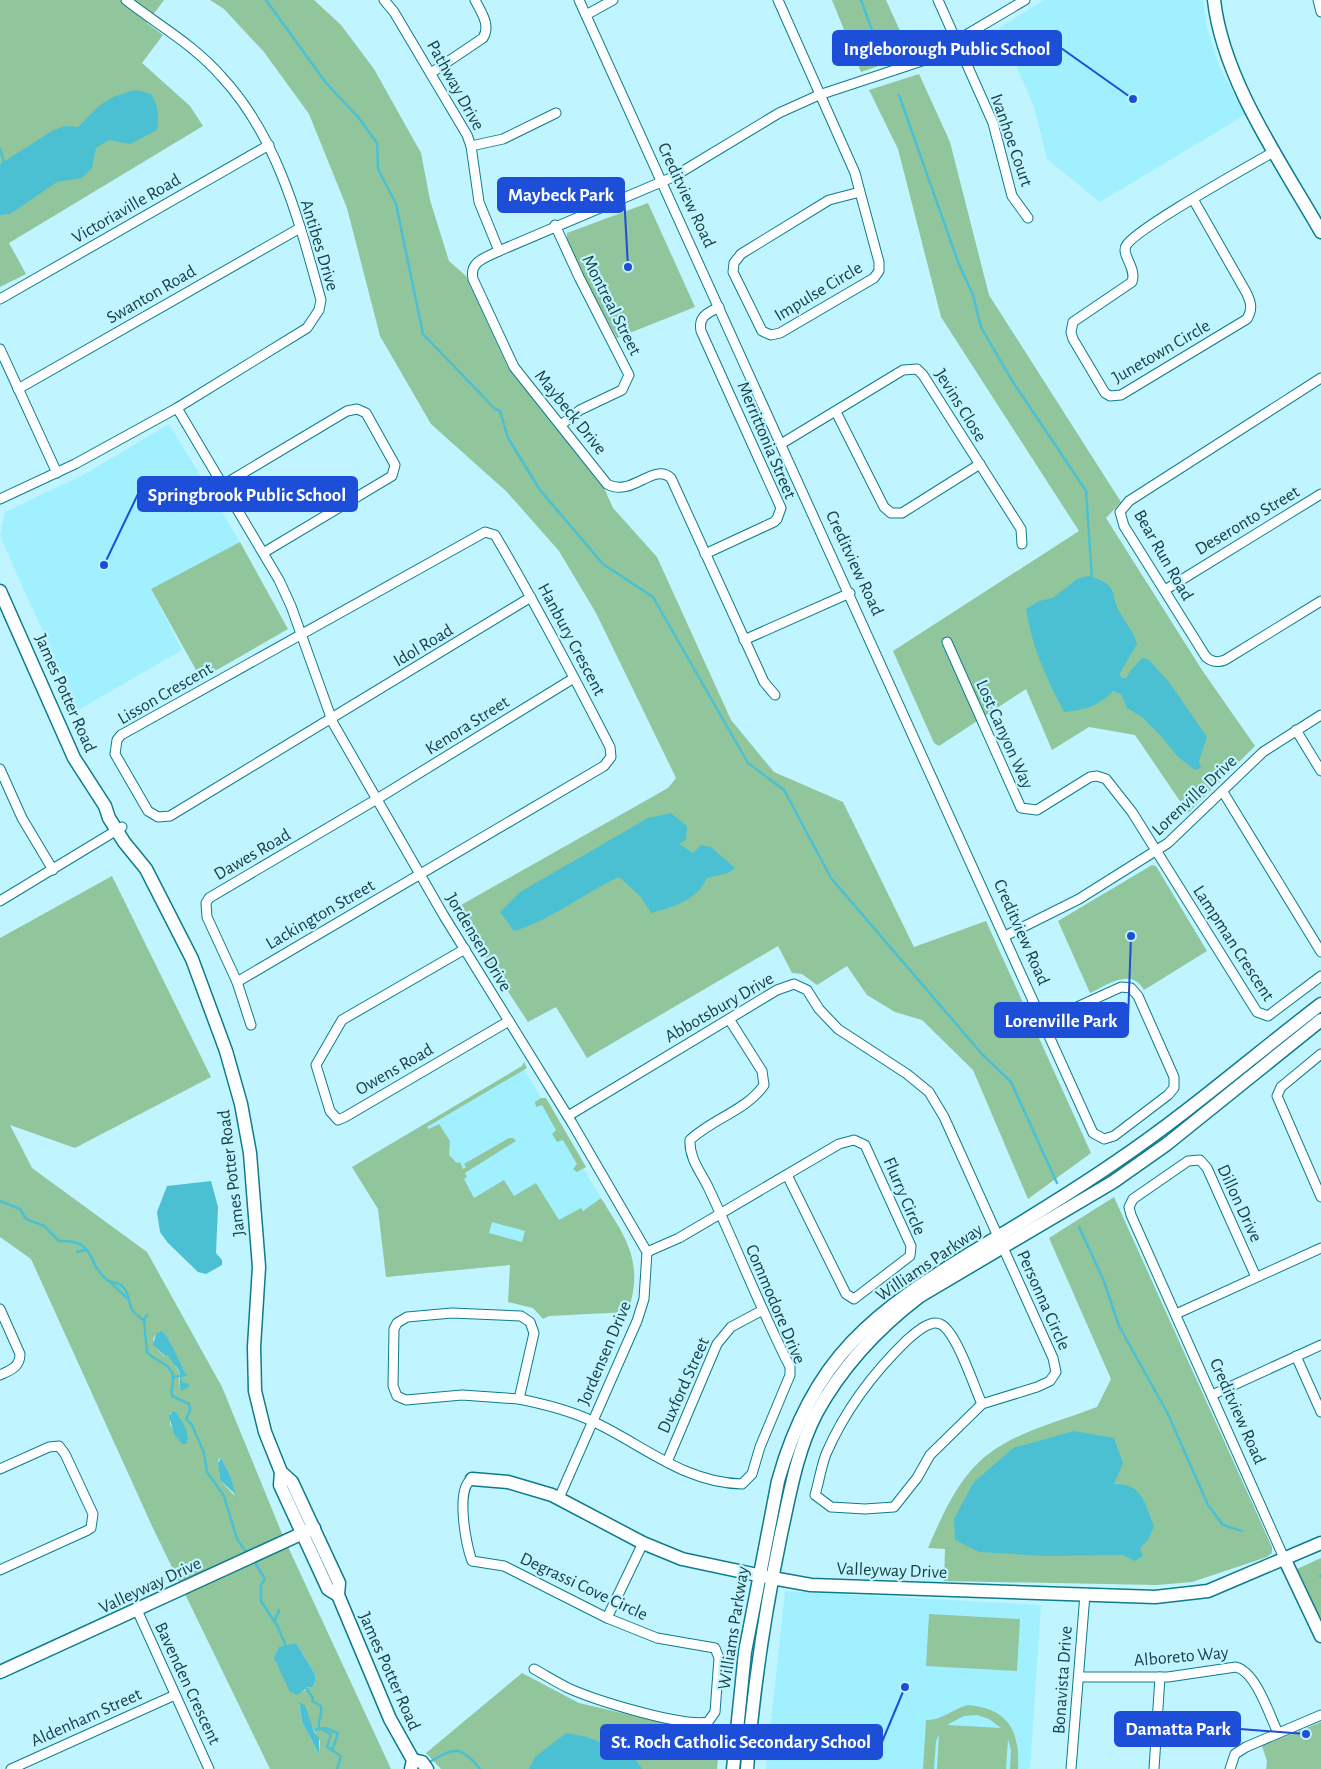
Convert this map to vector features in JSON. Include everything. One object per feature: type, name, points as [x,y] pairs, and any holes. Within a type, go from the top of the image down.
[{"type":"main road","points":[[1214,0],[1217,26],[1235,79],[1321,232]]},
{"type":"main road","name":"James Potter Road","points":[[0,591],[74,758],[105,806],[109,818],[119,829],[128,848],[137,856],[192,959],[226,1051],[241,1104],[250,1153],[259,1267],[254,1347],[255,1391],[265,1432],[281,1472],[292,1482],[339,1583],[338,1595],[390,1719],[405,1745],[412,1764],[422,1762],[427,1769]]},
{"type":"main road","name":"Williams Parkway","points":[[747,1769],[761,1645],[772,1578],[800,1454],[816,1415],[838,1379],[858,1354],[899,1312],[1163,1129],[1321,1004]]},
{"type":"main road","name":"Williams Parkway","points":[[733,1769],[745,1652],[758,1575],[785,1458],[807,1405],[837,1360],[881,1313],[908,1293],[1113,1182],[1159,1150],[1321,1020]]},
{"type":"main road","name":"James Potter Road","points":[[281,1472],[280,1485],[302,1534],[328,1589],[338,1595]]},
{"type":"main road","name":"Valleyway Drive","points":[[472,1479],[508,1482],[559,1498],[643,1543],[682,1559],[811,1585],[1155,1597],[1208,1591],[1321,1543]]},
{"type":"main road","name":"Valleyway Drive","points":[[0,1672],[314,1528]]},
{"type":"main road","name":"Creditview Road","points":[[1284,1558],[1321,1636]]},
{"type":"street","name":"Antibes Drive","points":[[0,499],[57,473],[177,408],[307,328],[314,320],[321,300],[300,228],[268,145],[251,112],[221,75],[192,48],[126,0]]},
{"type":"street","name":"Pathway Drive","points":[[384,0],[394,12],[431,72],[460,122],[471,146],[479,202],[499,251]]},
{"type":"street","points":[[431,72],[483,38],[486,33],[486,24],[475,0]]},
{"type":"street","name":"Creditview Road","points":[[579,0],[1094,1133],[1101,1138],[1114,1136],[1168,1095],[1174,1088],[1174,1077],[1138,996],[1131,988],[1121,988],[1044,1022]]},
{"type":"street","points":[[586,16],[613,0]]},
{"type":"street","name":"Impulse Circle","points":[[778,0],[855,173],[879,262],[877,275],[780,333],[771,334],[762,331],[733,272],[736,259],[741,254],[829,200],[860,192]]},
{"type":"street","name":"Ivanhoe Court","points":[[938,0],[993,123],[1012,196],[1028,218]]},
{"type":"street","name":"Maybeck Drive","points":[[775,695],[764,682],[668,476],[658,474],[625,488],[613,487],[608,484],[514,367],[473,279],[472,270],[477,262],[499,251],[662,182],[779,113],[819,95],[904,69],[934,56],[1025,0]]},
{"type":"street","points":[[1318,0],[1321,12]]},
{"type":"street","points":[[471,146],[508,137],[556,113]]},
{"type":"street","name":"Victoriaville Road","points":[[0,299],[268,145]]},
{"type":"street","name":"Junetown Circle","points":[[1193,199],[1246,292],[1252,308],[1248,319],[1121,395],[1110,396],[1105,393],[1074,339],[1071,332],[1073,322],[1132,282],[1134,273],[1125,252],[1130,240],[1193,199],[1275,152]]},
{"type":"street","name":"Montreal Street","points":[[555,226],[629,375],[622,390],[580,410],[561,425]]},
{"type":"street","name":"Swanton Road","points":[[18,389],[300,228]]},
{"type":"street","name":"Merrittonia Street","points":[[705,554],[774,522],[777,520],[781,508],[701,331],[700,323],[704,316],[719,307]]},
{"type":"street","points":[[0,350],[57,473]]},
{"type":"street","name":"Jevins Close","points":[[781,444],[903,370],[917,369],[923,375],[1021,528],[1022,544]]},
{"type":"street","name":"Bear Run Road","points":[[1321,378],[1129,501],[1121,509],[1121,520],[1124,526],[1210,660],[1220,662],[1321,601]]},
{"type":"street","name":"Jordensen Drive","points":[[177,408],[279,580],[302,635],[332,720],[420,875],[568,1116],[647,1252],[644,1299],[559,1498]]},
{"type":"street","points":[[223,485],[347,411],[356,409],[366,413],[395,465],[392,476],[263,553]]},
{"type":"street","points":[[836,412],[884,507],[891,513],[902,513],[980,464]]},
{"type":"street","name":"Deseronto Street","points":[[1165,590],[1321,494]]},
{"type":"street","name":"Hanbury Crescent","points":[[302,635],[485,532],[495,535],[531,598],[610,747],[612,757],[609,762],[420,875]]},
{"type":"street","points":[[744,640],[850,593]]},
{"type":"street","name":"Idol Road","points":[[332,720],[531,598]]},
{"type":"street","name":"Lisson Crescent","points":[[302,635],[121,735],[115,754],[148,811],[152,815],[164,818],[332,720]]},
{"type":"street","name":"Lost Canyon Way","points":[[947,642],[1021,808],[1037,810],[1090,778],[1102,777],[1110,782],[1132,812],[1156,851]]},
{"type":"street","name":"Kenora Street","points":[[377,800],[574,678]]},
{"type":"street","name":"Lorenville Drive","points":[[1005,936],[1079,899],[1156,851],[1180,834],[1264,752],[1321,715]]},
{"type":"street","points":[[1296,730],[1321,771]]},
{"type":"street","points":[[0,769],[22,818],[53,870]]},
{"type":"street","points":[[1223,792],[1321,952]]},
{"type":"street","name":"Dawes Road","points":[[251,1025],[237,982],[207,917],[206,903],[209,898],[377,800]]},
{"type":"street","points":[[0,901],[119,829]]},
{"type":"street","name":"Lampman Crescent","points":[[1156,851],[1257,1012],[1268,1016],[1321,976]]},
{"type":"street","name":"Lackington Street","points":[[237,982],[420,875]]},
{"type":"street","name":"Owens Road","points":[[465,949],[342,1020],[316,1065],[330,1111],[338,1120],[509,1021]]},
{"type":"street","name":"Abbotsbury Drive","points":[[568,1116],[777,990],[794,984],[807,990],[819,1009],[838,1030],[907,1074],[928,1092],[944,1117],[1001,1243]]},
{"type":"street","name":"Commodore Drive","points":[[519,1399],[534,1333],[527,1319],[502,1315],[452,1313],[408,1317],[400,1319],[395,1325],[394,1386],[396,1394],[402,1399],[410,1400],[462,1395],[519,1399],[570,1412],[593,1421],[688,1474],[726,1484],[742,1484],[752,1474],[760,1446],[790,1375],[790,1367],[761,1311],[720,1214],[690,1150],[690,1140],[701,1129],[757,1096],[764,1085],[762,1071],[729,1019]]},
{"type":"street","points":[[1321,1054],[1281,1086],[1277,1096],[1321,1197]]},
{"type":"street","name":"Flurry Circle","points":[[647,1252],[679,1238],[839,1144],[854,1140],[865,1145],[910,1246],[910,1256],[854,1299],[846,1294],[787,1175]]},
{"type":"street","name":"Dillon Drive","points":[[1133,1199],[1188,1161],[1200,1160],[1206,1168],[1256,1277]]},
{"type":"street","name":"Creditview Road","points":[[1133,1199],[1129,1211],[1284,1558]]},
{"type":"street","name":"Personna Circle","points":[[982,1404],[950,1333],[940,1324],[931,1324],[915,1332],[881,1365],[854,1402],[826,1455],[815,1495],[831,1507],[865,1510],[894,1507],[917,1478],[930,1455],[982,1404],[1050,1381],[1056,1372],[1053,1358],[1001,1243]]},
{"type":"street","points":[[1176,1314],[1321,1248]]},
{"type":"street","points":[[0,1309],[20,1354],[17,1366],[0,1375]]},
{"type":"street","name":"Duxford Street","points":[[667,1462],[717,1344],[731,1327],[761,1311]]},
{"type":"street","points":[[1212,1395],[1321,1345]]},
{"type":"street","points":[[1296,1356],[1321,1412]]},
{"type":"street","points":[[0,1469],[49,1447],[59,1446],[65,1454],[93,1514],[91,1528],[0,1570]]},
{"type":"street","name":"Degrassi Cove Circle","points":[[472,1479],[467,1482],[462,1494],[467,1546],[472,1561],[504,1566],[606,1618],[657,1638],[700,1646],[711,1646],[718,1650],[715,1712],[708,1722],[699,1724],[654,1716],[568,1688],[534,1669]]},
{"type":"street","points":[[606,1618],[643,1543]]},
{"type":"street","name":"Bonavista Drive","points":[[1071,1769],[1085,1594]]},
{"type":"street","name":"Bavenden Crescent","points":[[137,1610],[209,1769]]},
{"type":"street","name":"Alboreto Way","points":[[1078,1676],[1160,1677],[1236,1666],[1243,1668],[1255,1683],[1278,1733]]},
{"type":"street","points":[[1154,1769],[1160,1677]]},
{"type":"street","name":"Aldenham Street","points":[[11,1769],[175,1695]]},
{"type":"street","points":[[1230,1769],[1235,1754],[1246,1747],[1321,1715]]},
{"type":"shaded area","points":[[1044,0],[1203,0],[1207,28],[1219,66],[1245,115],[1100,202],[1047,159],[1034,106],[999,28]]},
{"type":"shaded area","points":[[136,90],[151,94],[154,99],[158,112],[157,130],[130,144],[109,140],[96,148],[92,168],[82,178],[57,182],[10,214],[0,215],[0,164],[52,131],[64,126],[78,127],[109,99]]},
{"type":"shaded area","points":[[169,424],[240,542],[151,589],[182,650],[78,710],[0,536],[5,512],[85,474]]},
{"type":"shaded area","points":[[1088,576],[1110,586],[1117,607],[1136,640],[1137,644],[1120,673],[1121,678],[1126,678],[1142,658],[1148,659],[1169,682],[1207,737],[1199,761],[1201,768],[1195,770],[1177,756],[1142,717],[1127,708],[1121,694],[1113,691],[1091,706],[1064,712],[1040,662],[1026,609],[1039,601],[1053,598],[1077,579]]},
{"type":"shaded area","points":[[671,813],[687,826],[686,840],[679,844],[693,853],[701,845],[711,847],[735,868],[728,873],[707,878],[697,892],[684,901],[651,913],[641,897],[619,877],[541,920],[514,931],[500,912],[520,892],[648,818]]},
{"type":"shaded area","points":[[522,1066],[601,1198],[510,1265],[386,1277],[378,1209],[352,1167]]},
{"type":"shaded area","points":[[211,1181],[218,1207],[216,1253],[222,1260],[222,1265],[206,1274],[198,1272],[168,1243],[160,1232],[157,1212],[167,1186]]},
{"type":"shaded area","points":[[162,1331],[187,1376],[181,1377],[182,1382],[189,1384],[189,1387],[181,1391],[178,1369],[168,1355],[166,1357],[153,1345],[156,1334]]},
{"type":"shaded area","points":[[172,1412],[176,1412],[187,1432],[188,1440],[186,1444],[182,1444],[174,1434],[169,1416]]},
{"type":"shaded area","points":[[1074,1431],[1114,1438],[1123,1463],[1114,1484],[1131,1487],[1137,1491],[1145,1502],[1154,1526],[1148,1540],[1140,1548],[1143,1556],[1135,1561],[1123,1555],[1047,1556],[979,1552],[955,1540],[954,1519],[973,1483],[1013,1448]]},
{"type":"shaded area","points":[[221,1458],[230,1475],[237,1500],[234,1493],[220,1480],[218,1463]]},
{"type":"shaded area","points":[[785,1591],[1041,1605],[1030,1769],[766,1769]]},
{"type":"shaded area","points":[[296,1643],[315,1674],[315,1682],[312,1687],[308,1687],[297,1695],[290,1692],[274,1658],[279,1647]]},
{"type":"shaded area","points":[[299,1702],[305,1705],[314,1732],[319,1738],[319,1754],[302,1722]]},
{"type":"shaded area","points":[[566,1733],[587,1737],[633,1755],[642,1769],[529,1769],[535,1757]]},
{"type":"green space","points":[[0,0],[164,0],[147,23],[163,35],[142,63],[190,106],[203,126],[9,243],[26,274],[0,287]]},
{"type":"green space","points":[[210,0],[314,0],[341,25],[374,69],[421,153],[430,200],[449,261],[466,276],[507,365],[604,488],[613,508],[657,557],[731,720],[774,772],[843,802],[914,947],[986,921],[1091,1153],[1028,1199],[973,1070],[922,1020],[895,1012],[867,995],[847,966],[817,985],[802,974],[792,973],[778,946],[587,1058],[556,1007],[528,1022],[454,909],[668,788],[676,778],[596,613],[559,551],[507,492],[431,424],[380,336],[347,208],[309,114],[264,52],[224,9]]},
{"type":"green space","points":[[832,0],[886,0],[911,55],[861,72]]},
{"type":"green space","points":[[919,74],[950,142],[989,295],[1121,502],[1106,518],[1202,670],[1255,746],[1188,813],[1135,735],[1089,727],[1052,750],[1026,689],[939,746],[934,743],[893,651],[1079,531],[941,317],[898,149],[869,90]]},
{"type":"green space","points":[[648,203],[695,307],[617,338],[586,281],[567,240],[567,233]]},
{"type":"green space","points":[[240,542],[288,629],[201,679],[151,589]]},
{"type":"green space","points":[[1152,865],[1156,866],[1207,951],[1144,990],[1139,983],[1126,979],[1111,982],[1090,993],[1058,921]]},
{"type":"green space","points":[[112,876],[211,1077],[75,1148],[10,1125],[32,1168],[147,1252],[222,1387],[283,1536],[391,1769],[270,1769],[152,1526],[31,1259],[0,1237],[0,938]],"holes":[[[156,1334],[169,1340],[176,1358],[186,1374],[181,1377],[180,1391],[179,1372],[169,1355],[165,1357],[157,1349],[153,1339]],[[170,1413],[176,1413],[188,1435],[182,1444],[170,1424]],[[221,1458],[230,1475],[235,1496],[220,1480],[218,1460]],[[296,1643],[315,1674],[315,1682],[304,1691],[276,1663],[285,1647]],[[299,1703],[320,1741],[319,1754],[302,1722]]]},
{"type":"green space","points":[[524,1062],[527,1068],[427,1127],[429,1129],[439,1124],[450,1141],[449,1155],[457,1163],[460,1162],[463,1169],[466,1167],[464,1164],[509,1138],[513,1138],[516,1141],[465,1173],[467,1177],[464,1179],[474,1198],[504,1180],[514,1196],[536,1183],[559,1220],[581,1208],[583,1211],[601,1198],[625,1239],[630,1252],[634,1279],[628,1312],[549,1316],[543,1319],[533,1308],[508,1302],[510,1265],[386,1277],[378,1209],[352,1167],[522,1066]],"holes":[[[492,1222],[525,1231],[522,1242],[489,1233]]]},
{"type":"green space","points":[[541,1098],[546,1098],[586,1167],[577,1172],[573,1169],[577,1164],[563,1140],[557,1142],[552,1134],[556,1130],[542,1105],[536,1107],[535,1102]]},
{"type":"green space","points":[[1114,1197],[1272,1547],[1272,1553],[1267,1557],[1192,1582],[1157,1585],[944,1581],[945,1549],[928,1548],[949,1502],[970,1471],[991,1452],[1005,1443],[1051,1423],[1097,1407],[1111,1379],[1049,1238]]},
{"type":"green space","points":[[1321,1558],[1321,1623],[1297,1569]]},
{"type":"green space","points":[[929,1614],[1020,1619],[1017,1671],[926,1666]]},
{"type":"green space","points":[[522,1673],[579,1703],[720,1734],[717,1769],[441,1769],[426,1753]]},
{"type":"green space","points":[[968,1705],[982,1707],[993,1711],[1009,1724],[1017,1744],[1018,1769],[1010,1769],[1011,1750],[1008,1739],[1006,1769],[937,1769],[939,1735],[936,1741],[934,1769],[923,1769],[926,1720],[937,1719]],"holes":[[[977,1715],[989,1719],[1001,1728],[947,1725],[964,1716]]]},
{"type":"green space","points":[[1321,1722],[1321,1769],[1266,1769],[1267,1761],[1262,1746]]},
{"type":"waterway","points":[[266,0],[326,83],[358,117],[377,143],[378,169],[396,204],[423,334],[495,409],[500,411],[508,438],[540,490],[603,564],[653,597],[748,763],[784,790],[831,878],[982,1054],[1011,1082],[1057,1183]]},
{"type":"waterway","points":[[861,0],[880,52]]},
{"type":"waterway","points":[[899,95],[958,262],[973,295],[981,327],[1011,379],[1086,491],[1092,578]]},
{"type":"waterway","points":[[0,149],[5,165]]},
{"type":"waterway","points":[[0,1201],[20,1209],[26,1219],[44,1226],[59,1241],[71,1241],[80,1244],[85,1248],[100,1274],[107,1280],[120,1284],[127,1292],[131,1308],[144,1320],[147,1352],[166,1365],[172,1372],[172,1396],[189,1404],[190,1411],[186,1419],[192,1425],[204,1453],[207,1472],[224,1496],[237,1539],[247,1553]]},
{"type":"waterway","points":[[1079,1227],[1104,1281],[1119,1326],[1168,1414],[1208,1505],[1223,1525],[1242,1531]]},
{"type":"waterway","points":[[77,1252],[85,1250]]},
{"type":"waterway","points":[[110,1282],[127,1298]]},
{"type":"waterway","points":[[144,1320],[147,1315]]},
{"type":"waterway","points":[[173,1377],[179,1376]]},
{"type":"waterway","points":[[254,1561],[265,1579],[261,1585],[261,1601],[278,1627],[287,1649]]},
{"type":"waterway","points":[[275,1620],[279,1610]]},
{"type":"waterway","points":[[305,1686],[313,1698],[312,1701],[321,1706],[319,1728],[331,1734],[327,1747],[341,1756],[337,1769]]},
{"type":"waterway","points":[[315,1730],[325,1728],[338,1733],[332,1751]]},
{"type":"waterway","points":[[428,1763],[444,1754],[456,1751],[467,1755],[480,1769]]},
{"type":"place","name":"Ingleborough Public School","points":[[1133,99]]},
{"type":"place","name":"Maybeck Park","points":[[628,267]]},
{"type":"place","name":"Springbrook Public School","points":[[104,565]]},
{"type":"place","name":"Lorenville Park","points":[[1131,936]]},
{"type":"place","name":"St. Roch Catholic Secondary School","points":[[905,1687]]},
{"type":"place","name":"Damatta Park","points":[[1306,1734]]}]
